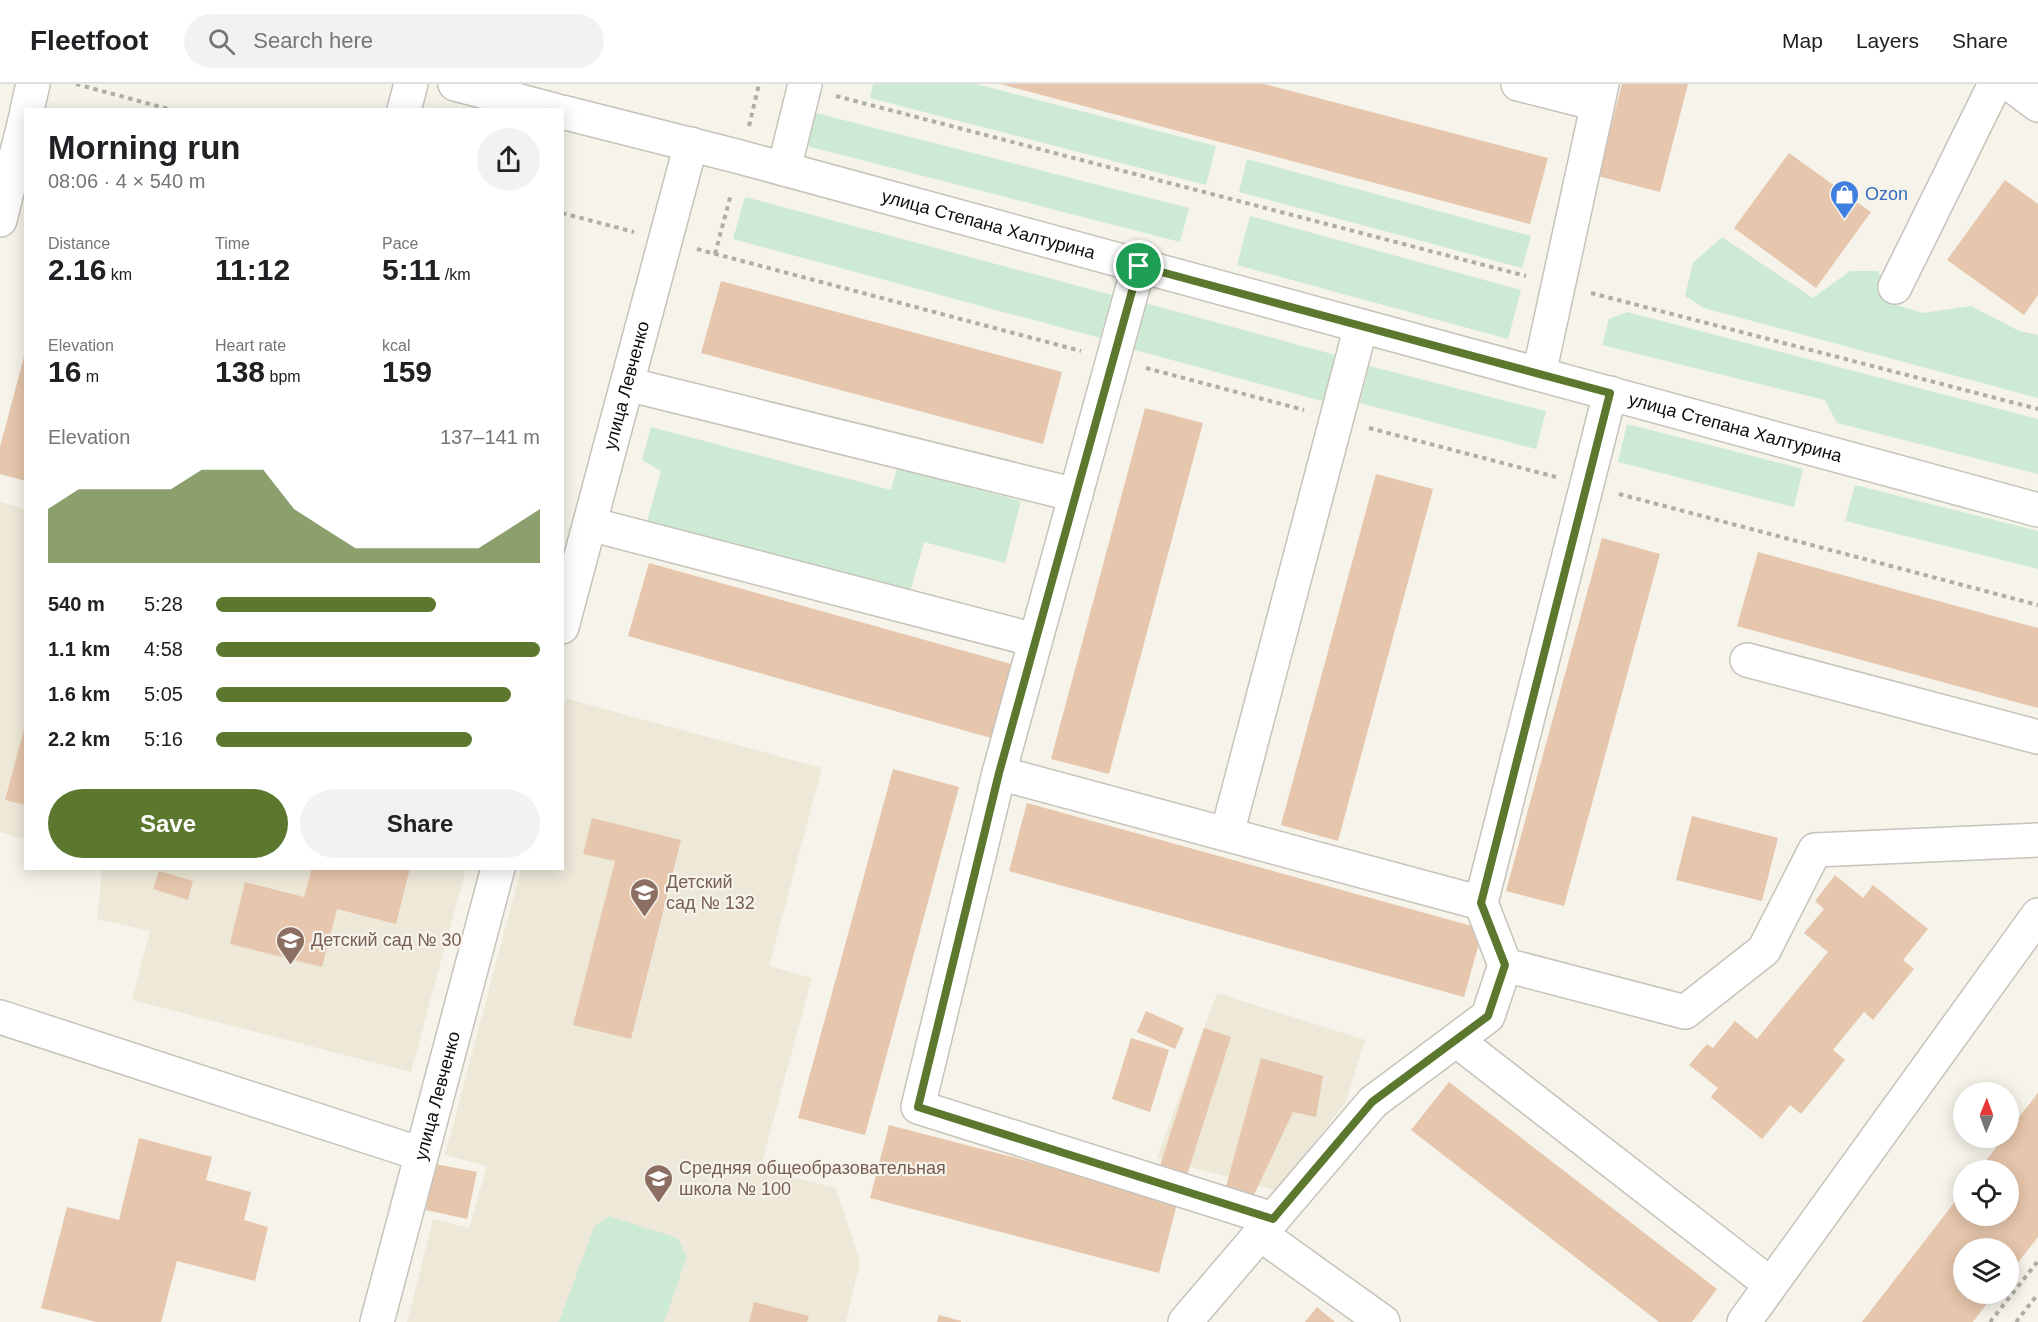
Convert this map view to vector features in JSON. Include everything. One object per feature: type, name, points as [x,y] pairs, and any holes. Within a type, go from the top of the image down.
[{"type":"street","points":[[27,108],[33,84]]},
{"type":"street","points":[[405,108],[411,84]]},
{"type":"street","points":[[1518,84],[1599,94],[1539,374]]},
{"type":"street","points":[[1895,287],[1995,84]]},
{"type":"street","points":[[2010,84],[2038,105]]},
{"type":"street","points":[[784,169],[805,86]]},
{"type":"street","points":[[471,95],[543,108]]},
{"type":"street","name":"улица Степана Халтурина","points":[[564,112],[784,169],[2038,510]]},
{"type":"street","points":[[0,220],[4,187],[24,122]]},
{"type":"street","name":"улица Левченко","points":[[564,620],[691,144]]},
{"type":"street","points":[[1139,266],[999,773],[918,1107],[1266,1227],[1383,1322]]},
{"type":"street","points":[[1227,834],[1361,326]]},
{"type":"street","points":[[627,384],[1076,495]]},
{"type":"street","points":[[1185,1322],[1372,1102],[1488,1016],[1505,965],[1481,903],[1610,393]]},
{"type":"street","points":[[590,524],[1035,640]]},
{"type":"street","points":[[1747,660],[2038,737]]},
{"type":"street","points":[[999,773],[1481,903]]},
{"type":"street","points":[[1505,965],[1685,1012],[1764,950],[1815,849],[2038,840]]},
{"type":"street","name":"улица Левченко","points":[[377,1322],[497,870]]},
{"type":"street","points":[[1744,1322],[2038,915]]},
{"type":"street","points":[[0,1017],[421,1154]]},
{"type":"street","points":[[1456,1040],[1770,1284]]},
{"type":"path","points":[[76,84],[165,108]]},
{"type":"path","points":[[748,126],[759,84]]},
{"type":"path","points":[[805,86],[2038,409]]},
{"type":"path","points":[[715,254],[731,194]]},
{"type":"path","points":[[564,214],[2038,605]]},
{"type":"path","points":[[1990,1322],[2038,1261]]},
{"type":"path","points":[[2016,1322],[2038,1294]]},
{"type":"shaded area","points":[[0,502],[24,509],[24,839],[0,832]]},
{"type":"shaded area","name":"Детский сад № 132","points":[[567,699],[822,768],[769,966],[812,978],[760,1169],[836,1188],[860,1262],[846,1322],[407,1322],[433,1219],[469,1228],[487,1166],[445,1155],[521,870],[564,870],[564,708]]},
{"type":"shaded area","name":"Детский сад № 30","points":[[102,870],[466,870],[411,1072],[132,1000],[150,931],[97,919]]},
{"type":"shaded area","points":[[1217,993],[1365,1040],[1346,1102],[1277,1190],[1157,1158]]},
{"type":"green space","points":[[873,84],[976,84],[1216,146],[1206,185],[870,98]]},
{"type":"green space","points":[[808,111],[1189,208],[1180,242],[799,144]]},
{"type":"green space","points":[[1247,159],[1531,236],[1522,268],[1239,192]]},
{"type":"green space","points":[[745,197],[1112,295],[1100,338],[733,239]]},
{"type":"green space","points":[[1250,216],[1521,290],[1508,339],[1237,265]]},
{"type":"green space","points":[[1722,237],[1813,298],[1850,271],[1878,271],[1893,304],[1923,313],[1971,306],[2019,331],[2038,335],[2038,398],[1704,308],[1685,296],[1693,263]]},
{"type":"green space","points":[[1141,302],[1339,356],[1326,402],[1128,348]]},
{"type":"green space","points":[[1627,312],[2038,419],[2038,474],[1837,423],[1825,400],[1602,345],[1609,319]]},
{"type":"green space","points":[[1369,366],[1546,411],[1536,449],[1360,403]]},
{"type":"green space","points":[[1627,424],[1803,469],[1794,507],[1618,462]]},
{"type":"green space","points":[[651,427],[891,490],[897,468],[1021,501],[1005,563],[924,542],[909,596],[646,526],[661,471],[642,460]]},
{"type":"green space","points":[[1855,485],[2038,531],[2038,569],[1845,521]]},
{"type":"green space","points":[[609,1216],[677,1238],[687,1256],[664,1322],[559,1322],[594,1227]]},
{"type":"building","points":[[1000,84],[1264,84],[1548,158],[1530,224]]},
{"type":"building","points":[[1622,84],[1688,84],[1660,192],[1598,176]]},
{"type":"building","points":[[1789,153],[1871,212],[1816,288],[1734,228]]},
{"type":"building","points":[[2005,180],[2038,204],[2038,295],[2024,315],[1947,260]]},
{"type":"building","points":[[721,281],[1062,372],[1043,444],[701,353]]},
{"type":"building","points":[[24,357],[24,480],[0,474],[0,447]]},
{"type":"building","points":[[1145,408],[1203,423],[1109,774],[1051,759]]},
{"type":"building","points":[[1376,474],[1433,489],[1338,841],[1281,825]]},
{"type":"building","points":[[1602,538],[1660,554],[1564,906],[1506,891]]},
{"type":"building","points":[[1758,552],[2038,628],[2038,708],[1737,626]]},
{"type":"building","points":[[649,563],[1011,664],[991,738],[628,636]]},
{"type":"building","points":[[24,730],[24,805],[5,800]]},
{"type":"building","points":[[893,769],[959,787],[865,1135],[798,1118]]},
{"type":"building","points":[[1027,803],[1483,929],[1464,997],[1009,871]]},
{"type":"building","points":[[1692,816],[1778,838],[1762,901],[1676,880]]},
{"type":"building","points":[[592,818],[681,840],[631,1039],[573,1025],[615,861],[583,854]]},
{"type":"building","points":[[311,870],[410,870],[396,924],[337,909],[322,967],[230,944],[245,882],[304,897]]},
{"type":"building","points":[[159,871],[193,881],[188,900],[153,889]]},
{"type":"building","points":[[1835,875],[1863,898],[1873,885],[1928,929],[1903,960],[1914,969],[1873,1020],[1864,1012],[1833,1050],[1845,1060],[1801,1114],[1790,1105],[1762,1139],[1711,1097],[1718,1088],[1689,1065],[1707,1044],[1713,1048],[1735,1021],[1757,1039],[1828,952],[1804,933],[1824,909],[1815,901]]},
{"type":"building","points":[[1146,1011],[1184,1028],[1175,1049],[1137,1032]]},
{"type":"building","points":[[1204,1028],[1231,1037],[1185,1181],[1158,1172]]},
{"type":"building","points":[[1131,1038],[1169,1050],[1150,1112],[1112,1099]]},
{"type":"building","points":[[1261,1058],[1323,1076],[1316,1117],[1293,1112],[1251,1201],[1225,1190]]},
{"type":"building","points":[[1449,1082],[1717,1289],[1692,1322],[1659,1322],[1411,1130]]},
{"type":"building","points":[[2038,1093],[2038,1237],[2019,1261],[2019,1238],[1953,1238],[1953,1304],[1987,1304],[1973,1322],[1862,1322],[1953,1204],[1953,1226],[2019,1226],[2019,1160],[1987,1160],[1996,1148],[2019,1148],[2019,1117]]},
{"type":"building","points":[[889,1125],[1178,1200],[1159,1273],[870,1198]]},
{"type":"building","points":[[139,1138],[212,1157],[206,1180],[251,1192],[244,1220],[268,1227],[255,1281],[177,1261],[161,1322],[96,1322],[41,1308],[67,1207],[119,1220]]},
{"type":"building","points":[[435,1164],[477,1172],[467,1219],[426,1210]]},
{"type":"building","points":[[754,1302],[809,1316],[807,1322],[749,1322]]},
{"type":"building","points":[[1317,1307],[1335,1322],[1305,1322]]},
{"type":"building","points":[[939,1315],[961,1321],[961,1322],[937,1322]]},
{"type":"place","name":"Ozon","points":[[1844,220]]},
{"type":"place","name":"Детский сад № 132","points":[[645,918]]},
{"type":"place","name":"Детский сад № 30","points":[[290,966]]},
{"type":"place","name":"Средняя общеобразовательная школа № 100","points":[[658,1204]]},
{"type":"route","points":[[1139,266],[1610,393],[1481,903],[1505,965],[1488,1016],[1372,1102],[1273,1219],[918,1107],[999,773],[1139,266]]}]
